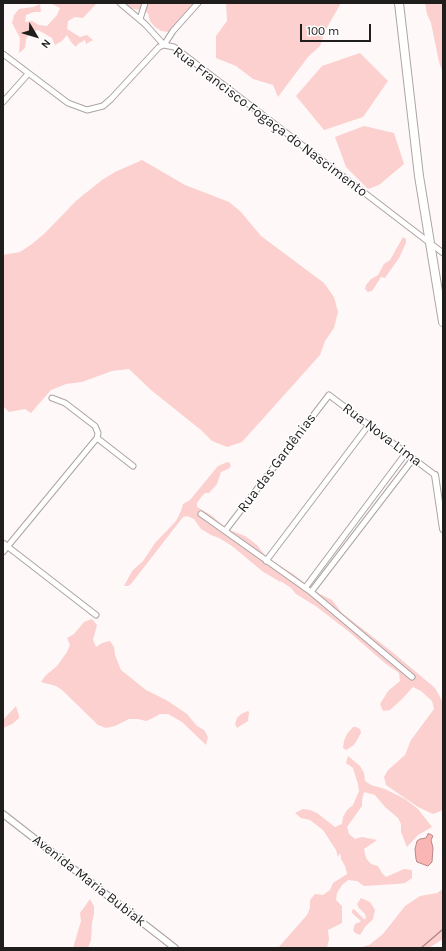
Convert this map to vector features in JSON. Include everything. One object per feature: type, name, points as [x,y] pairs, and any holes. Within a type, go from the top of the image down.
[{"type":"highway","points":[[399,3],[420,176],[443,322]]},
{"type":"street","points":[[120,3],[140,19],[164,45],[173,31],[198,3]]},
{"type":"street","points":[[140,19],[145,3]]},
{"type":"street","name":"Rua Francisco Fogaça do Nascimento","points":[[3,54],[68,103],[87,110],[103,106],[153,53],[164,45],[174,47],[443,253]]},
{"type":"street","points":[[3,102],[28,74]]},
{"type":"street","name":"Rua Nova Lima","points":[[329,396],[435,475]]},
{"type":"street","name":"Rua das Gardênias","points":[[226,531],[329,396]]},
{"type":"street","points":[[3,552],[5,544],[97,438],[98,433],[95,426],[65,403],[52,398]]},
{"type":"street","points":[[266,561],[368,426]]},
{"type":"street","points":[[97,438],[133,466]]},
{"type":"street","points":[[305,588],[406,453]]},
{"type":"street","points":[[311,592],[413,459]]},
{"type":"street","points":[[435,475],[443,529]]},
{"type":"street","points":[[201,514],[311,592],[412,677]]},
{"type":"street","points":[[5,544],[96,615]]},
{"type":"street","name":"Avenida Maria Bubiak","points":[[3,814],[175,948]]},
{"type":"shaded area","points":[[50,3],[97,3],[83,18],[75,17],[68,21],[67,29],[80,37],[87,35],[93,40],[86,44],[85,40],[76,47],[67,35],[62,41],[55,45],[52,38],[38,30],[30,33],[26,39],[25,48],[19,53],[20,38],[12,23],[14,15],[19,9],[33,7],[40,4],[41,12],[34,12],[26,15],[25,22],[32,21],[39,25],[47,26],[57,15],[60,8]]},
{"type":"shaded area","points":[[124,3],[194,3],[169,32],[161,31],[155,27],[150,21],[148,13],[133,9]]},
{"type":"shaded area","points":[[226,3],[341,3],[325,31],[320,46],[308,57],[278,97],[273,85],[253,79],[236,66],[216,58],[216,36],[227,21]]},
{"type":"shaded area","points":[[425,3],[443,3],[443,99],[442,70]]},
{"type":"shaded area","points":[[360,53],[388,81],[363,117],[324,130],[296,96],[322,66]]},
{"type":"shaded area","points":[[364,126],[394,133],[404,164],[379,185],[368,189],[346,167],[335,137]]},
{"type":"shaded area","points":[[142,160],[185,185],[229,202],[241,212],[261,236],[324,283],[334,297],[338,312],[334,328],[325,341],[320,355],[242,442],[227,447],[212,441],[201,430],[151,390],[129,369],[112,371],[82,382],[66,384],[51,390],[31,413],[25,409],[9,412],[3,406],[3,255],[20,252],[32,244],[45,233],[77,200],[102,180],[115,172]]},
{"type":"shaded area","points":[[403,237],[406,239],[406,243],[399,258],[385,278],[381,277],[372,291],[368,292],[365,289],[366,285],[371,279],[378,275],[384,264],[390,260]]},
{"type":"shaded area","points":[[229,462],[231,466],[221,472],[217,484],[209,493],[205,493],[202,496],[197,503],[197,507],[211,515],[227,529],[245,536],[257,545],[267,558],[293,574],[318,593],[332,600],[342,613],[435,688],[443,703],[443,808],[441,811],[433,814],[418,807],[386,785],[384,777],[388,770],[405,755],[411,740],[434,709],[432,701],[421,691],[413,687],[390,710],[383,711],[380,704],[388,691],[400,681],[399,673],[317,607],[296,594],[291,588],[262,571],[232,546],[201,529],[194,519],[187,516],[183,517],[131,584],[124,586],[132,571],[143,561],[155,543],[176,521],[183,504],[190,500],[218,466]]},
{"type":"shaded area","points":[[92,619],[97,625],[93,640],[96,647],[102,643],[110,641],[114,647],[115,655],[121,670],[146,690],[168,701],[187,714],[197,726],[204,730],[208,737],[206,745],[182,722],[168,714],[160,714],[146,721],[129,719],[115,726],[106,728],[98,725],[62,690],[56,686],[41,682],[45,676],[57,666],[67,652],[70,645],[67,638],[74,634],[84,622]]},
{"type":"shaded area","points":[[16,706],[19,718],[12,724],[3,728],[3,720]]},
{"type":"shaded area","points":[[248,711],[248,721],[237,728],[235,724],[237,718],[241,714]]},
{"type":"shaded area","points":[[353,727],[360,729],[361,733],[354,745],[346,750],[343,748],[344,741],[347,734]]},
{"type":"shaded area","points":[[348,756],[360,766],[364,773],[365,781],[405,799],[418,809],[432,827],[418,835],[407,847],[401,832],[401,824],[398,818],[385,807],[375,795],[364,792],[362,806],[347,827],[349,834],[355,839],[362,837],[377,840],[364,849],[366,858],[371,864],[378,866],[386,877],[404,869],[412,870],[412,878],[405,883],[364,886],[357,881],[348,880],[342,885],[337,893],[336,900],[342,906],[342,923],[328,930],[329,939],[327,948],[278,948],[307,915],[310,908],[310,900],[315,894],[323,895],[330,890],[333,883],[347,874],[340,853],[338,857],[336,850],[323,830],[310,820],[301,818],[295,813],[303,809],[310,810],[317,813],[335,827],[342,824],[343,817],[347,810],[353,805],[359,791],[353,768],[346,763]]},
{"type":"shaded area","points":[[428,834],[433,836],[431,840],[433,848],[432,862],[428,866],[417,862],[415,849],[417,841],[426,838]]},
{"type":"shaded area","points":[[443,889],[443,939],[429,948],[359,948],[369,945],[383,934],[405,906],[420,896],[437,893]]},
{"type":"shaded area","points":[[361,898],[370,902],[375,910],[373,919],[360,935],[355,933],[353,930],[355,924],[361,921],[352,913],[352,911],[353,909],[355,910],[364,919],[366,919],[365,914],[357,904]]},
{"type":"shaded area","points":[[90,899],[94,906],[91,940],[88,948],[73,948],[81,921],[80,913]]},
{"type":"waterway","points":[[421,948],[442,930]]}]
